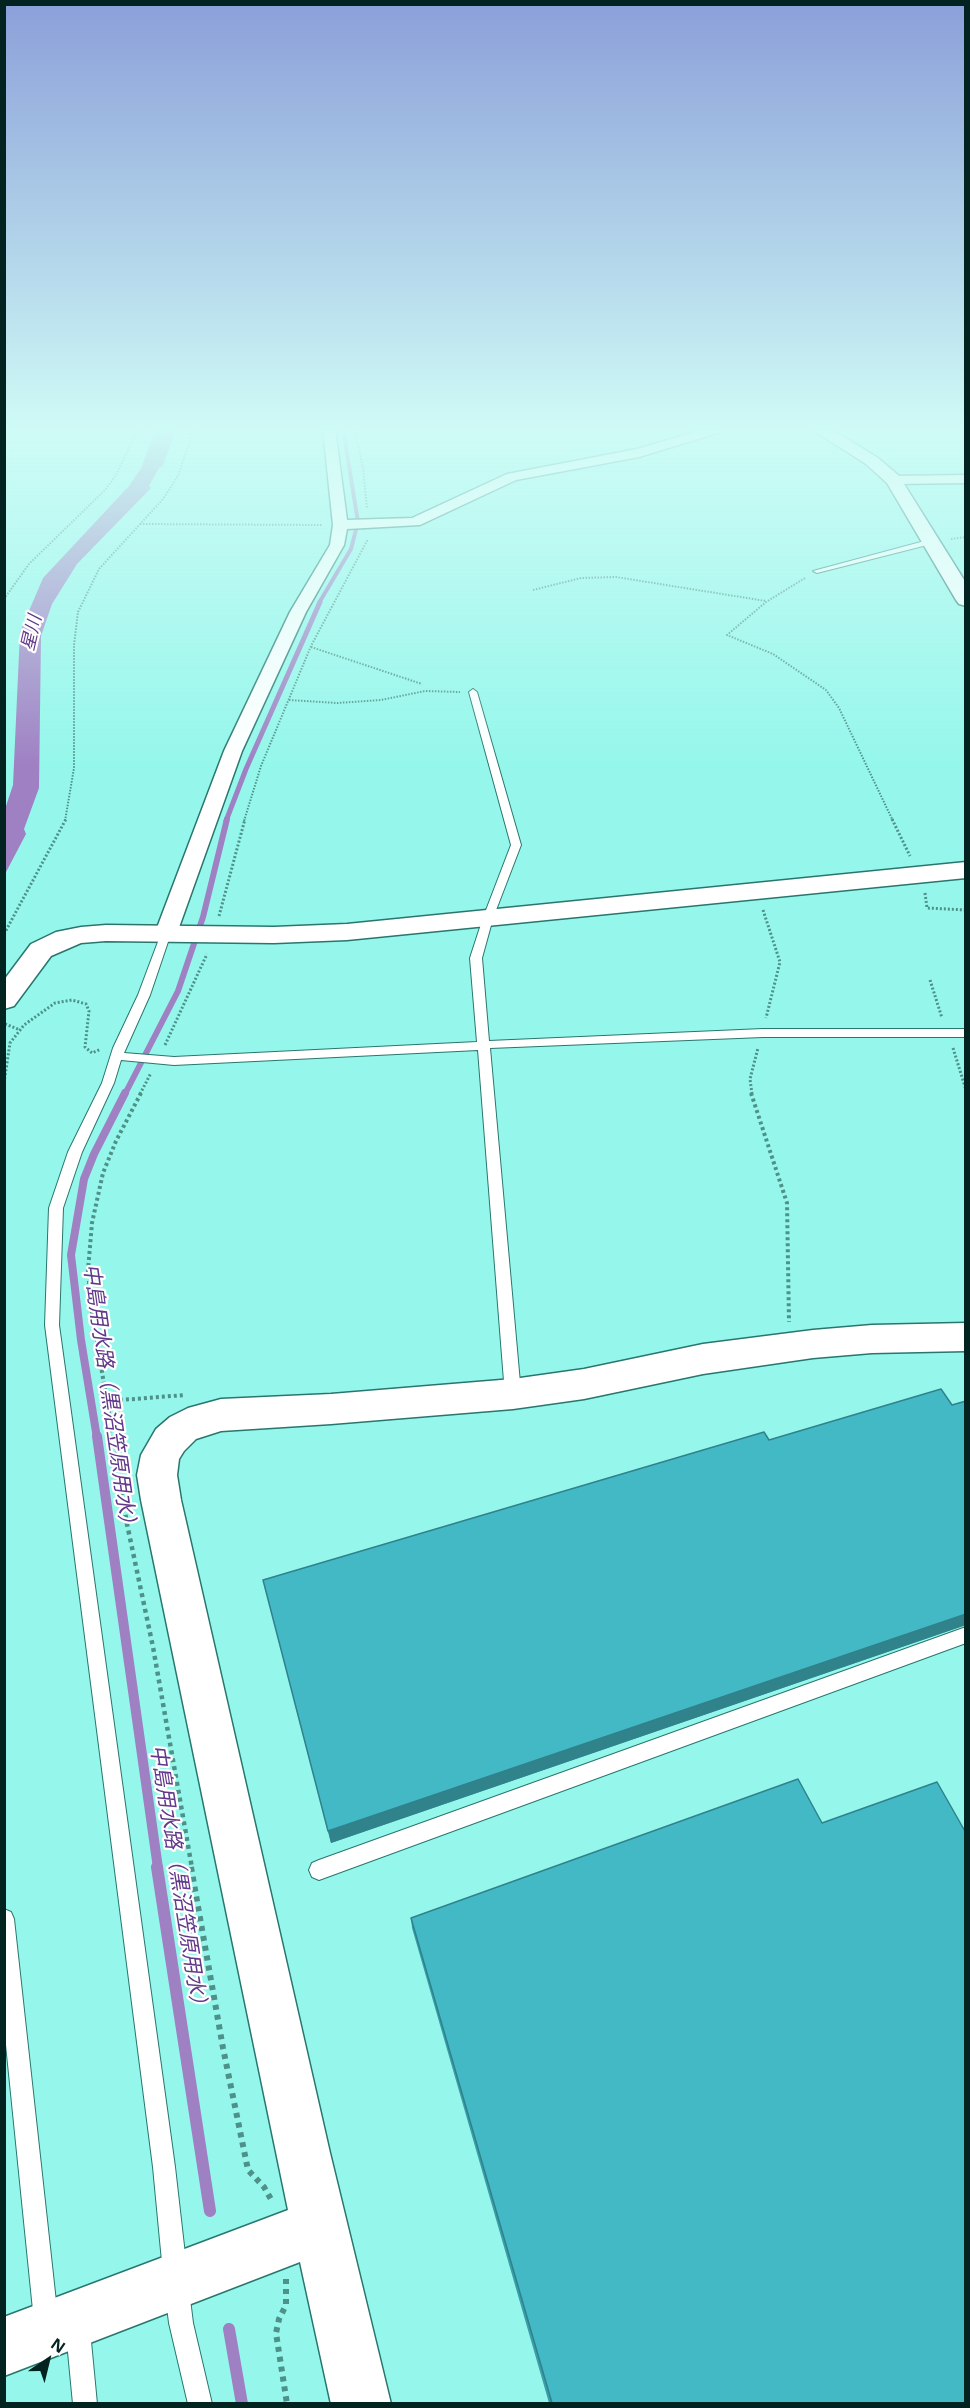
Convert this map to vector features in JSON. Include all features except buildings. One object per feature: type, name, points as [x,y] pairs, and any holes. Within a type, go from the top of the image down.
[{"type":"street","points":[[197,934],[233,751],[286,635],[339,541]]},
{"type":"street","points":[[932,541],[966,600]]},
{"type":"street","points":[[4,1000],[41,950],[81,935],[347,932],[966,870]]},
{"type":"street","points":[[361,2403],[319,2227],[161,1500],[157,1475],[160,1455],[170,1440],[183,1428],[201,1419],[221,1415],[331,1409],[513,1394],[584,1384],[703,1359],[791,1346],[873,1339],[966,1337]]},
{"type":"street","points":[[43,2332],[319,2227]]},
{"type":"lane","points":[[817,571],[931,541]]},
{"type":"lane","points":[[473,693],[516,845],[488,918],[476,958],[513,1394]]},
{"type":"lane","points":[[197,934],[144,995],[117,1054],[108,1083],[75,1152],[56,1208],[52,1325],[164,2167],[175,2280],[181,2323],[200,2403]]},
{"type":"lane","points":[[117,1054],[174,1061],[763,1033],[966,1033]]},
{"type":"lane","points":[[319,1870],[966,1635]]},
{"type":"lane","points":[[4,1919],[44,2289],[43,2332],[85,2403]]},
{"type":"path","points":[[4,599],[29,564],[52,541]]},
{"type":"path","points":[[4,934],[64,824],[74,768],[74,645],[78,612],[99,569],[124,541]]},
{"type":"path","points":[[164,1047],[197,934],[237,845],[261,766],[311,647],[368,541]]},
{"type":"path","points":[[817,571],[766,602],[727,635],[773,654],[826,690],[839,708],[920,875],[927,908],[966,910]]},
{"type":"path","points":[[533,590],[581,578],[616,577],[719,592],[766,602]]},
{"type":"path","points":[[311,647],[422,684]]},
{"type":"path","points":[[289,700],[337,703],[381,700],[425,691],[473,693]]},
{"type":"path","points":[[756,890],[778,950],[780,962],[750,1079],[750,1089],[787,1203],[791,1346]]},
{"type":"path","points":[[4,1083],[10,1042],[20,1030],[55,1003],[81,1001],[86,1004],[89,1011],[85,1047],[87,1051],[117,1054]]},
{"type":"path","points":[[5,1024],[20,1030]]},
{"type":"path","points":[[286,2305],[279,2319],[276,2333],[287,2403]]},
{"type":"water","name":"星川","points":[[77,541],[99,541],[77,564],[52,604],[41,636],[39,788],[24,829],[26,834],[5,874],[5,809],[13,785],[20,632],[43,578]]},
{"type":"waterway","name":"中島用水路（黒沼笠原用水）","points":[[319,603],[351,549],[353,541]]},
{"type":"waterway","name":"中島用水路（黒沼笠原用水）","points":[[226,821],[246,769],[320,602]]},
{"type":"waterway","name":"中島用水路（黒沼笠原用水）","points":[[125,1094],[178,991],[203,917],[227,819]]},
{"type":"waterway","name":"中島用水路（黒沼笠原用水）","points":[[97,1438],[81,1340],[71,1255],[84,1179],[125,1093]]},
{"type":"waterway","name":"中島用水路（黒沼笠原用水）","points":[[97,1436],[158,1868]]},
{"type":"waterway","name":"中島用水路（黒沼笠原用水）","points":[[157,1867],[210,2211]]},
{"type":"waterway","name":"中島用水路（黒沼笠原用水）","points":[[229,2329],[242,2404]]}]
